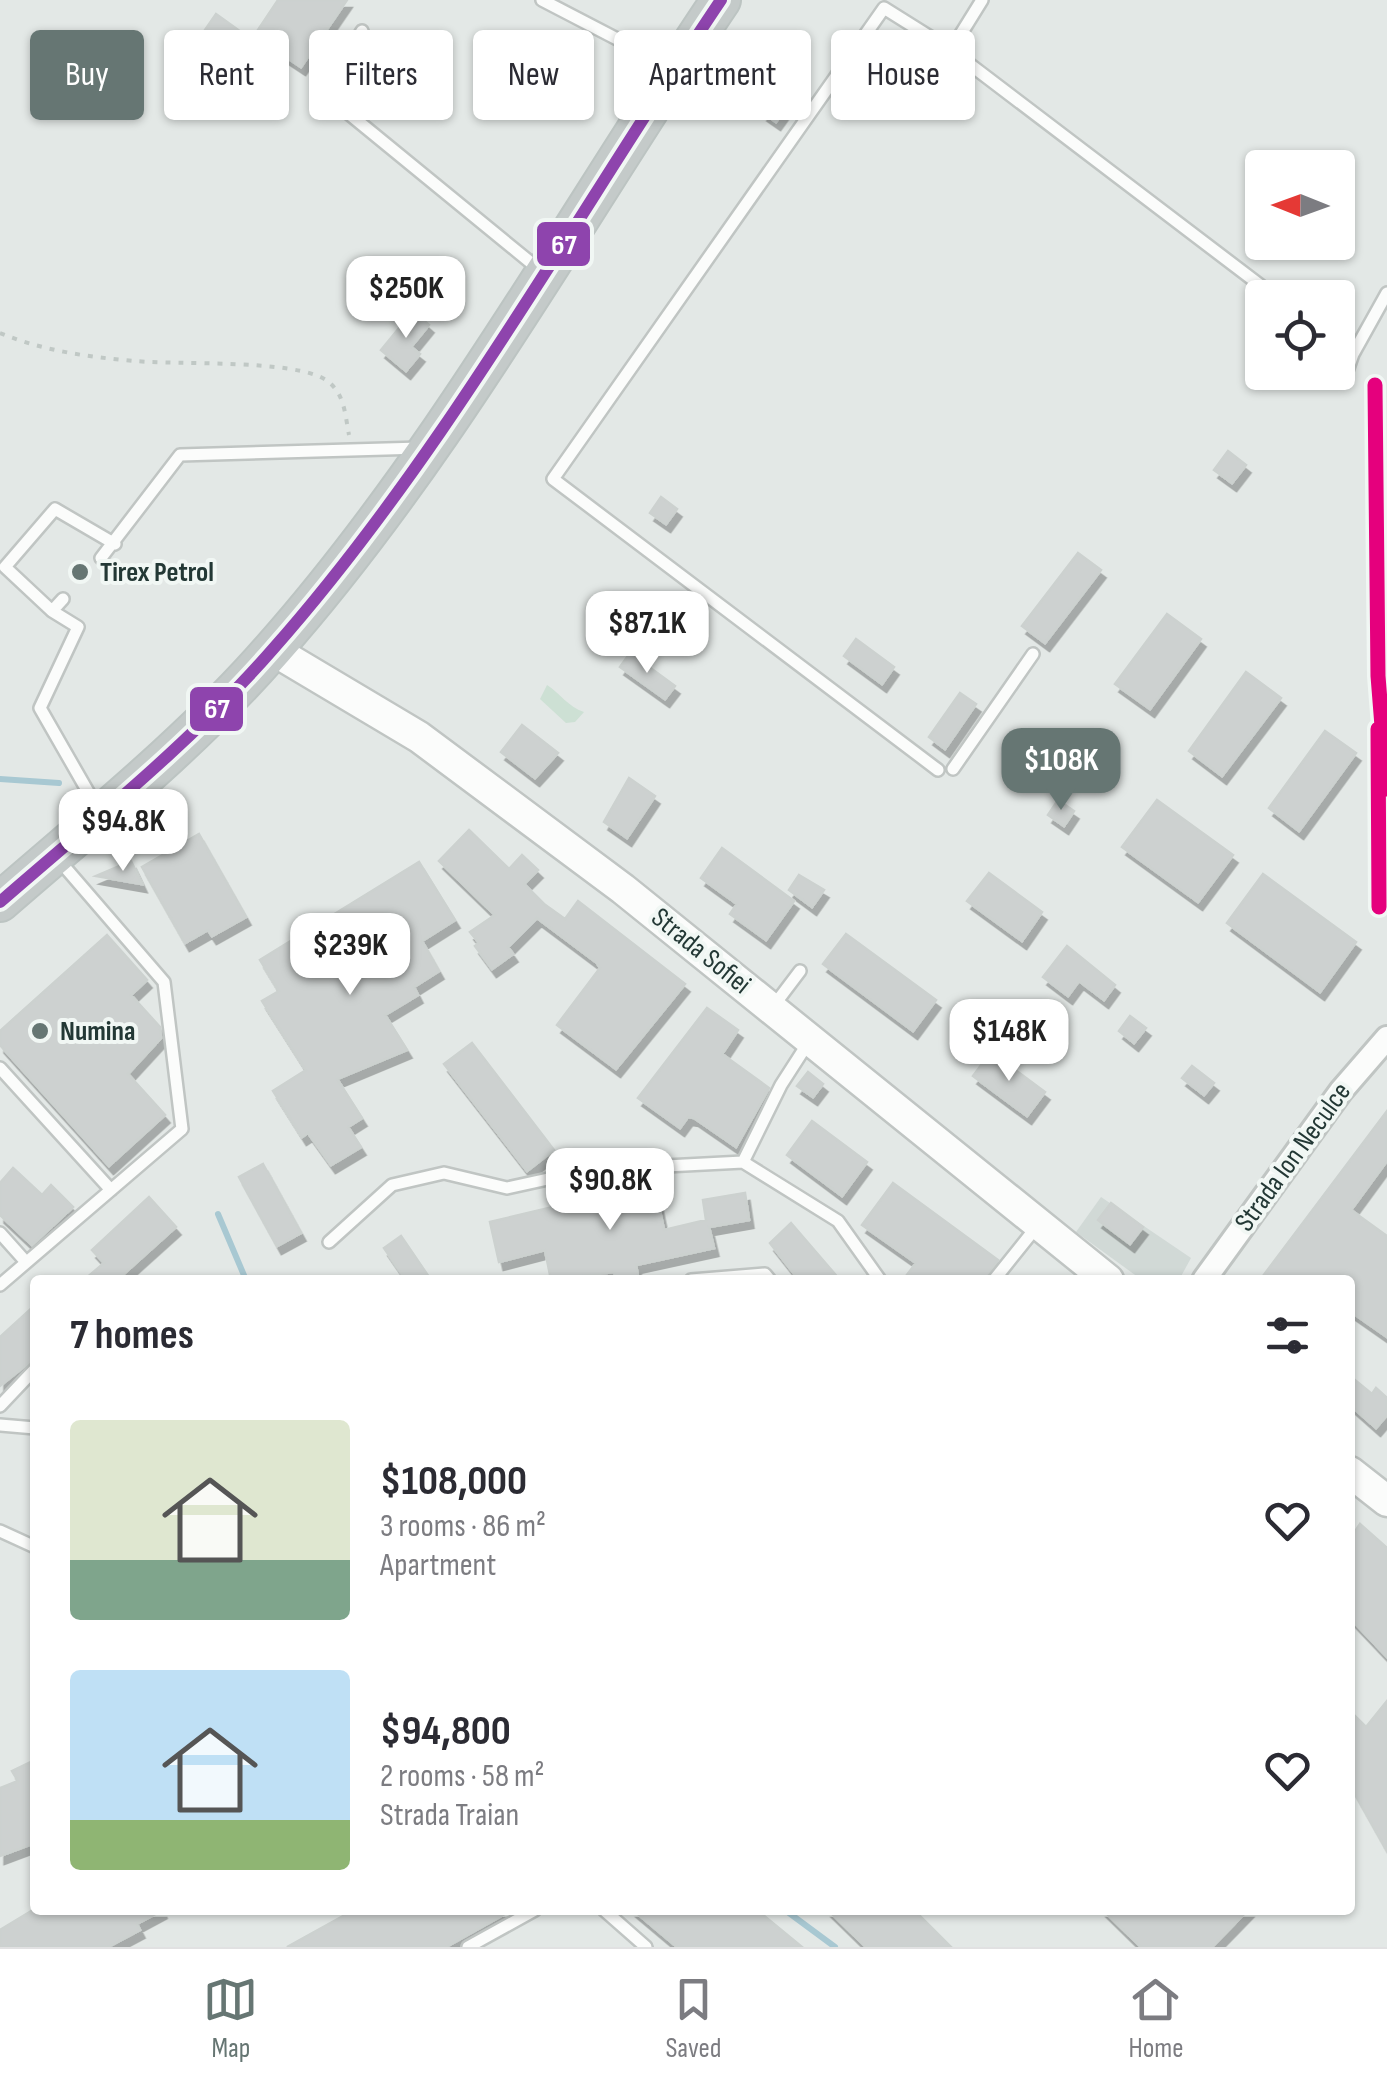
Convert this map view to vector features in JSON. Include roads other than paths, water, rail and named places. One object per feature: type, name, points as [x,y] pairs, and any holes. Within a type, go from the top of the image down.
[{"type":"highway","points":[[701,30],[721,0]]},
{"type":"highway","points":[[0,902],[101,814],[273,650],[425,448],[545,274],[643,120]]},
{"type":"street","name":"Strada Sofiei","points":[[273,650],[418,737],[623,889],[1102,1275]]},
{"type":"street","name":"Strada Ion Neculce","points":[[1208,1275],[1341,1090],[1387,1038]]},
{"type":"street","points":[[1355,1476],[1387,1501]]},
{"type":"lane","points":[[542,0],[614,37]]},
{"type":"lane","points":[[963,30],[982,0]]},
{"type":"lane","points":[[869,30],[884,8],[919,30]]},
{"type":"lane","points":[[975,68],[1253,280]]},
{"type":"lane","points":[[831,83],[553,479],[938,770]]},
{"type":"lane","points":[[357,120],[545,274]]},
{"type":"lane","points":[[1355,350],[1387,293]]},
{"type":"lane","points":[[102,558],[180,454],[425,448]]},
{"type":"lane","points":[[101,814],[40,708],[78,626],[52,611],[5,567],[55,509],[116,544]]},
{"type":"lane","points":[[52,611],[63,599]]},
{"type":"lane","points":[[952,769],[1033,654]]},
{"type":"lane","points":[[0,1285],[182,1129],[164,982],[54,854]]},
{"type":"lane","points":[[772,1008],[800,972]]},
{"type":"lane","points":[[743,1162],[781,1085],[810,1039]]},
{"type":"lane","points":[[0,1068],[111,1190]]},
{"type":"lane","points":[[329,1242],[392,1185],[444,1174],[507,1188],[589,1170],[743,1162],[838,1221],[876,1275]]},
{"type":"lane","points":[[998,1275],[1039,1224]]},
{"type":"lane","points":[[0,1233],[26,1262]]},
{"type":"lane","points":[[0,1406],[30,1374]]},
{"type":"lane","points":[[0,1425],[30,1428]]},
{"type":"lane","points":[[0,1531],[30,1545]]},
{"type":"lane","points":[[468,1947],[526,1915]]},
{"type":"lane","points":[[610,1915],[646,1947]]},
{"type":"waterway","points":[[0,779],[59,783]]},
{"type":"waterway","points":[[218,1214],[244,1275]]},
{"type":"waterway","points":[[792,1915],[835,1947]]},
{"type":"place","name":"Tirex Petrol","points":[[80,572]]},
{"type":"place","name":"Numina","points":[[40,1031]]}]
